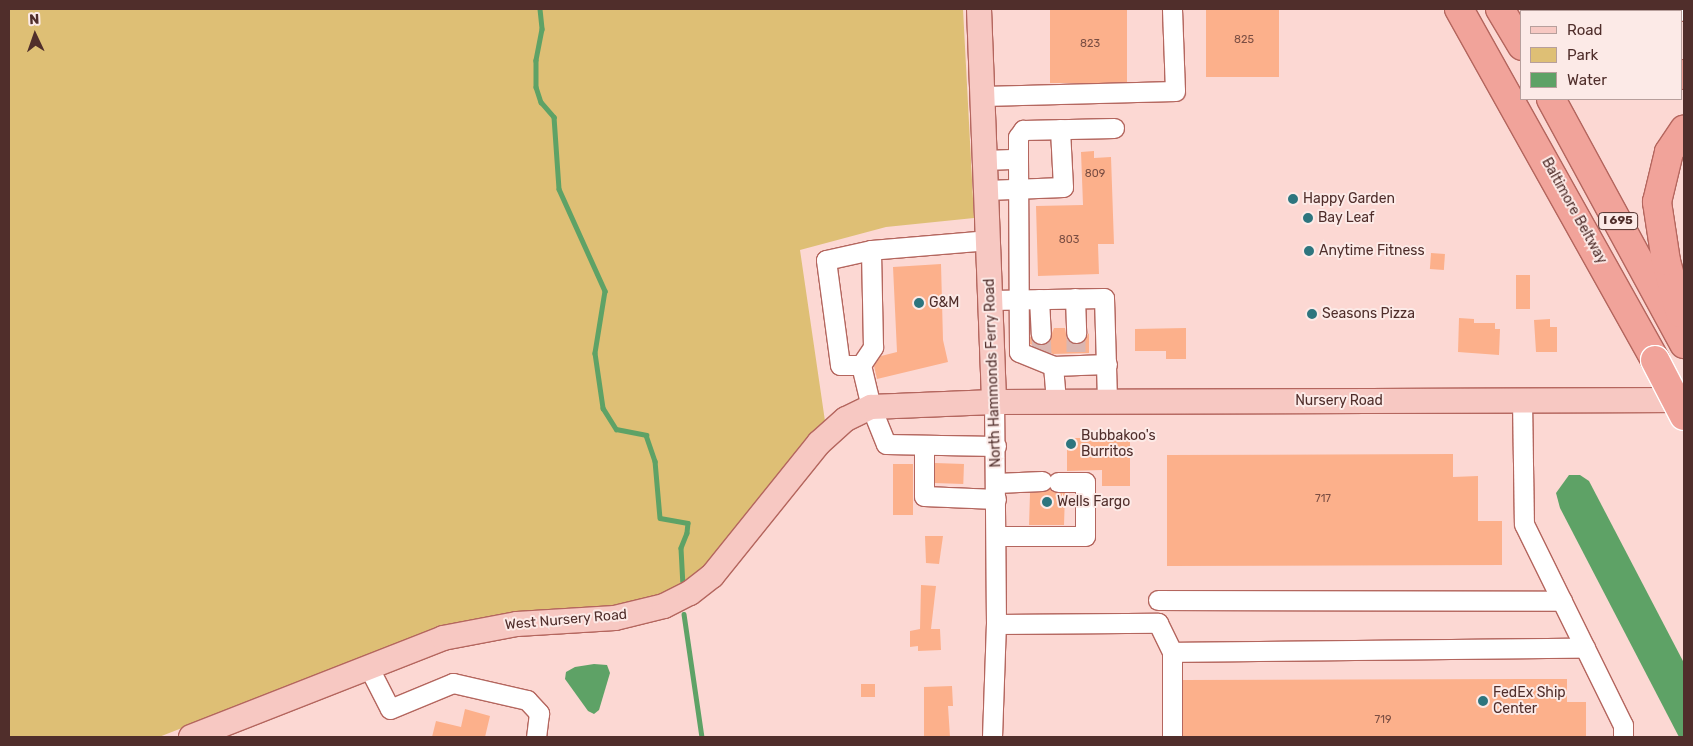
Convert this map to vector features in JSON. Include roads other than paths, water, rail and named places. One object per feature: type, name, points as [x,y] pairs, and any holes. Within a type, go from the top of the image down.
[{"type":"highway","points":[[1438,9],[1532,135]]},
{"type":"highway","name":"Baltimore Beltway","points":[[1459,9],[1532,135],[1684,416]]},
{"type":"highway","points":[[1500,9],[1520,43]]},
{"type":"highway","name":"I 695","points":[[1552,100],[1684,344]]},
{"type":"highway","points":[[1684,130],[1669,152],[1658,202],[1666,261],[1684,329]]},
{"type":"main road","name":"North Hammonds Ferry Road","points":[[979,9],[994,402]]},
{"type":"main road","name":"Nursery Road","points":[[994,402],[1684,400]]},
{"type":"main road","name":"West Nursery Road","points":[[191,737],[368,666],[465,633],[517,624],[639,614],[664,606],[690,593],[732,555],[819,443],[846,419],[871,406],[994,402]]},
{"type":"street","points":[[983,96],[1175,91],[1172,9]]},
{"type":"street","points":[[1107,364],[1076,359],[1046,361],[1019,352],[1018,159],[1020,131],[1114,128]]},
{"type":"street","points":[[987,190],[1063,187],[1060,129]]},
{"type":"street","points":[[985,160],[1018,159]]},
{"type":"street","points":[[862,365],[840,365],[826,260],[871,250],[989,249],[1019,256]]},
{"type":"street","points":[[871,250],[873,347],[862,365],[871,406],[886,444],[996,446]]},
{"type":"street","points":[[1075,298],[1076,333]]},
{"type":"street","points":[[991,300],[1104,298],[1107,402]]},
{"type":"street","points":[[1039,299],[1041,334]]},
{"type":"street","points":[[993,337],[1018,337]]},
{"type":"street","points":[[1046,361],[1056,402]]},
{"type":"street","points":[[1522,400],[1524,524],[1623,725],[1623,737]]},
{"type":"street","name":"North Hammonds Ferry Road","points":[[992,737],[996,624],[996,446],[994,402]]},
{"type":"street","points":[[924,444],[924,496],[996,491],[1050,482],[1085,482],[1085,536],[996,536]]},
{"type":"street","points":[[1158,600],[1562,601]]},
{"type":"street","points":[[996,624],[1158,623],[1172,652],[1172,737]]},
{"type":"street","points":[[1172,652],[1585,648]]},
{"type":"street","points":[[368,666],[390,709],[453,683],[527,700],[539,713],[536,737]]},
{"type":"water","points":[[1569,475],[1580,475],[1589,481],[1684,663],[1684,737],[1679,737],[1560,508],[1556,493]]},
{"type":"water","points":[[594,664],[607,665],[610,673],[599,710],[594,714],[588,711],[565,679],[566,672],[575,667]]},
{"type":"waterway","points":[[540,9],[542,29],[536,60],[536,87],[541,102],[554,117],[559,189],[605,291],[595,353],[603,408],[616,429],[646,435],[655,461],[660,518],[688,523],[687,533],[681,548],[683,581]]},
{"type":"waterway","points":[[684,614],[702,737]]},
{"type":"tunnel","points":[[1076,333],[1076,354]]},
{"type":"tunnel","points":[[1041,334],[1042,354]]},
{"type":"place","name":"Happy Garden","points":[[1293,199]]},
{"type":"place","name":"Bay Leaf","points":[[1308,218]]},
{"type":"place","name":"Anytime Fitness","points":[[1309,251]]},
{"type":"place","name":"G&M","points":[[919,303]]},
{"type":"place","name":"Seasons Pizza","points":[[1312,314]]},
{"type":"place","name":"Bubbakoo's Burritos","points":[[1071,444]]},
{"type":"place","name":"Wells Fargo","points":[[1047,502]]},
{"type":"place","name":"FedEx Ship Center","points":[[1483,701]]}]
